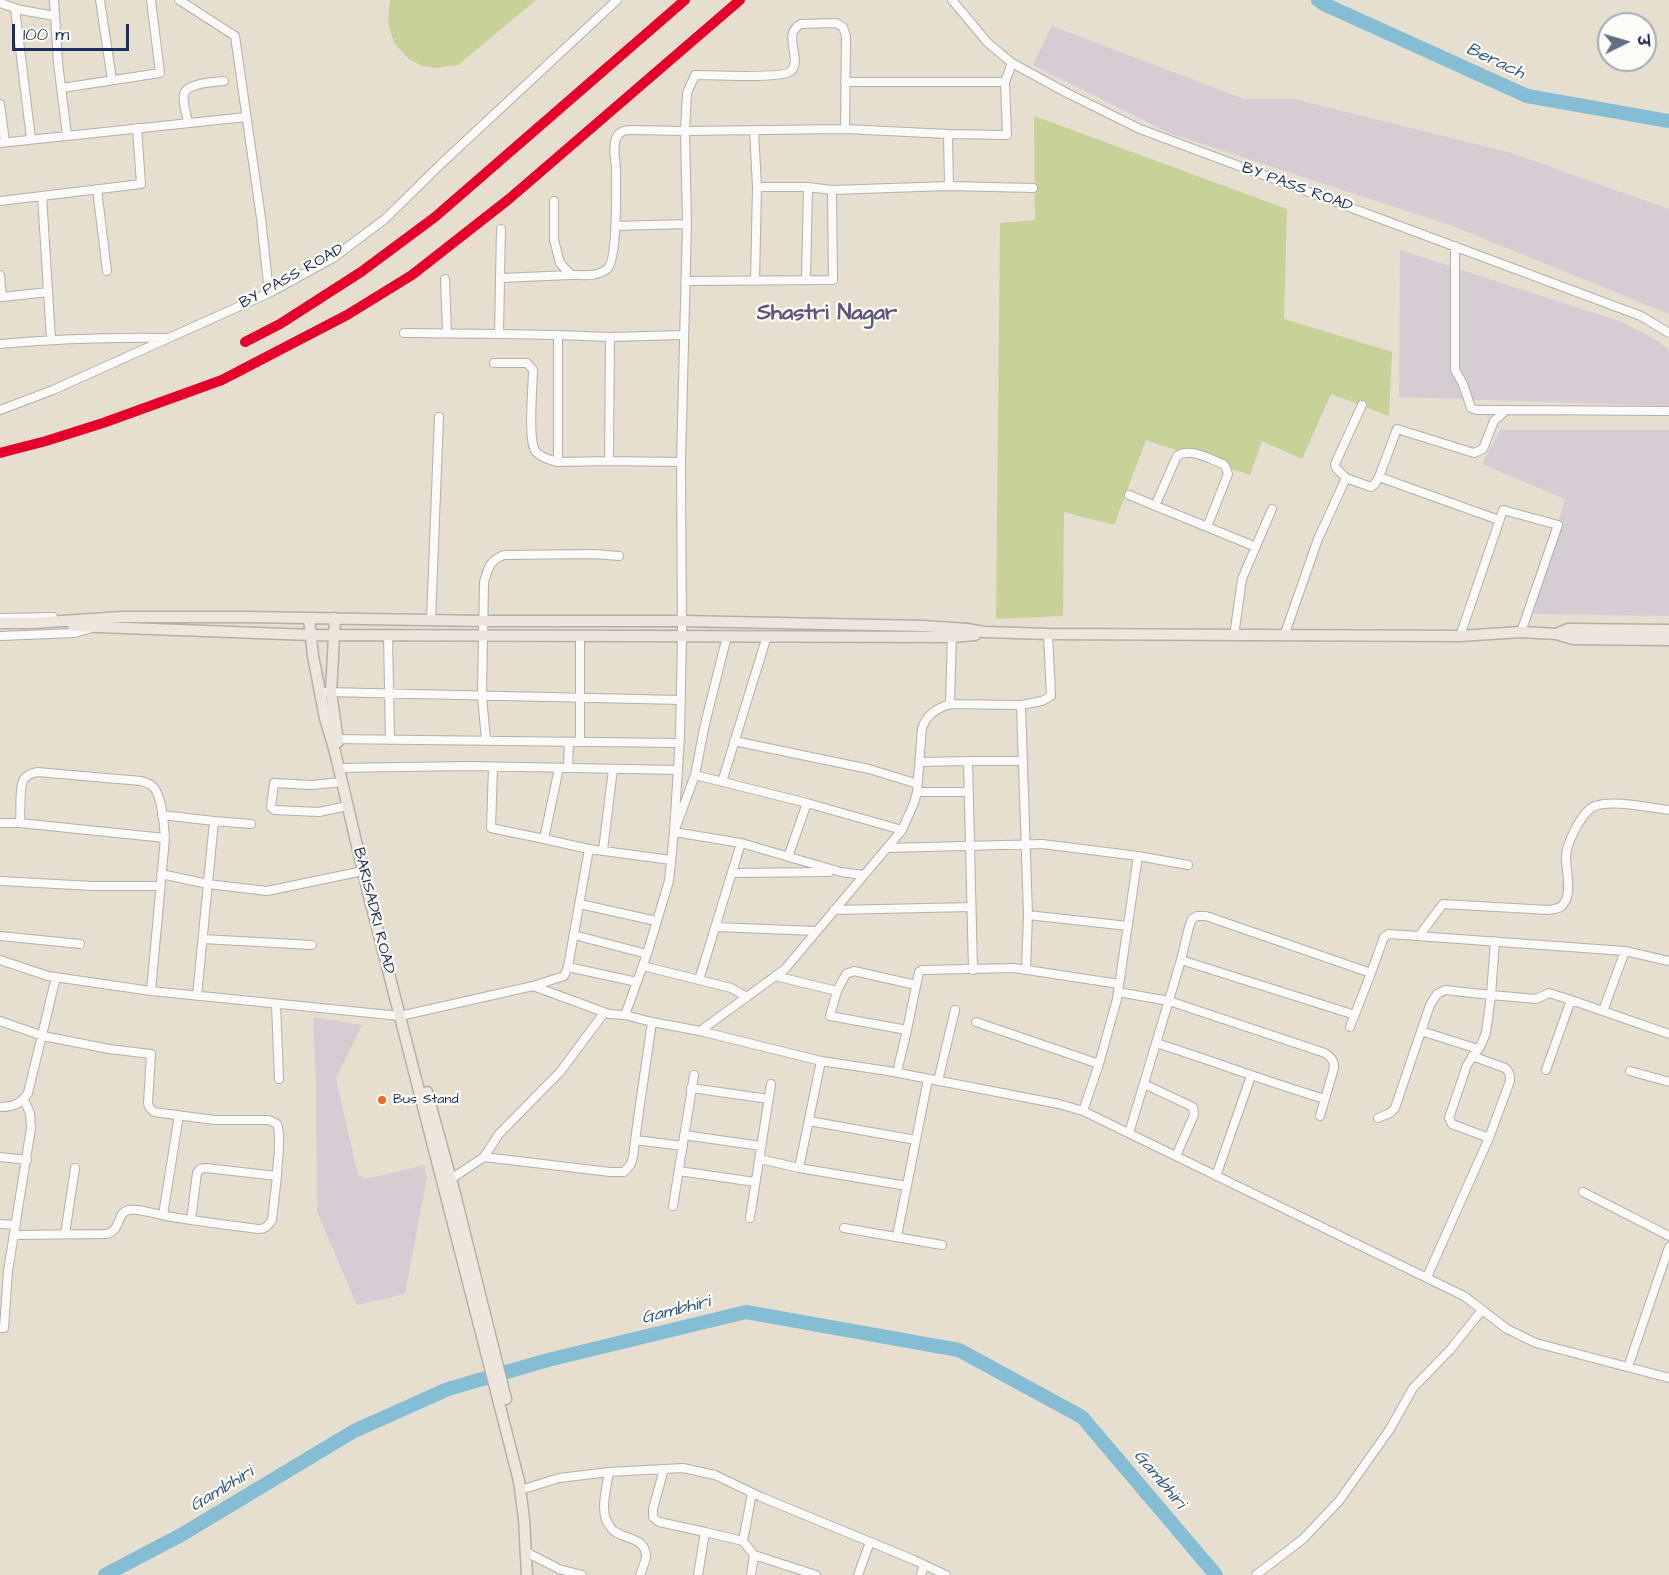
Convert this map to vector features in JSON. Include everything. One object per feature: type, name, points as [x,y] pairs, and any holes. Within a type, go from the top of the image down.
[{"type":"main road","points":[[0,624],[121,617],[682,621],[976,634],[984,632],[1234,636],[1460,636],[1521,632],[1556,634],[1573,639],[1669,640]]},
{"type":"main road","points":[[173,617],[173,630]]},
{"type":"main road","name":"BARISADRI ROAD","points":[[309,618],[313,656],[332,711],[334,739]]},
{"type":"main road","points":[[325,692],[335,634],[335,618]]},
{"type":"main road","points":[[34,623],[92,628],[311,635],[682,637],[952,632]]},
{"type":"main road","points":[[1556,634],[1572,629],[1669,630]]},
{"type":"main road","name":"BARISADRI ROAD","points":[[325,692],[366,876]]},
{"type":"main road","name":"BARISADRI ROAD","points":[[341,768],[341,782],[347,806],[451,1198]]},
{"type":"main road","name":"BARISADRI ROAD","points":[[403,1015],[451,1179],[451,1198]]},
{"type":"main road","points":[[451,1198],[527,1488],[529,1510],[525,1519]]},
{"type":"main road","points":[[451,1198],[519,1481],[525,1519],[527,1575]]},
{"type":"street","points":[[54,0],[58,63],[67,135]]},
{"type":"street","points":[[100,0],[112,80]]},
{"type":"street","points":[[62,88],[159,73],[151,0]]},
{"type":"street","points":[[179,0],[235,36],[261,218],[269,294]]},
{"type":"street","name":"BY PASS ROAD","points":[[0,410],[53,390],[269,294],[333,258],[385,219],[617,0]]},
{"type":"street","name":"BY PASS ROAD","points":[[952,0],[988,43],[1012,63],[1067,93],[1160,138],[1641,315],[1669,333]]},
{"type":"street","points":[[0,3],[55,16]]},
{"type":"street","points":[[15,8],[31,139]]},
{"type":"street","points":[[625,1016],[669,881],[674,832],[681,700],[681,462],[687,224],[685,131],[687,93],[695,75],[780,75],[789,73],[794,64],[793,31],[797,26],[836,23],[843,27],[846,36],[845,129]]},
{"type":"street","points":[[500,278],[599,273],[609,269],[614,252],[616,140],[624,130],[845,129],[1007,135],[1005,82],[1012,63]]},
{"type":"street","points":[[188,123],[184,100],[186,90],[191,86],[224,81]]},
{"type":"street","points":[[845,82],[1005,82]]},
{"type":"street","points":[[0,104],[3,142],[246,117]]},
{"type":"street","points":[[0,201],[141,184],[137,128]]},
{"type":"street","points":[[754,130],[757,187],[755,281]]},
{"type":"street","points":[[948,134],[949,186]]},
{"type":"street","points":[[757,187],[1033,188]]},
{"type":"street","points":[[806,280],[808,188]]},
{"type":"street","points":[[97,189],[107,271]]},
{"type":"street","points":[[685,281],[833,280],[832,189]]},
{"type":"street","points":[[42,196],[51,339]]},
{"type":"street","points":[[554,201],[554,240],[560,263],[571,275]]},
{"type":"street","points":[[615,226],[687,224]]},
{"type":"street","points":[[498,334],[501,229]]},
{"type":"street","points":[[1455,246],[1455,370],[1463,384],[1471,408],[1477,410],[1669,411]]},
{"type":"street","points":[[0,275],[2,297],[48,292]]},
{"type":"street","points":[[445,279],[447,333]]},
{"type":"street","points":[[404,333],[610,337],[684,335]]},
{"type":"street","points":[[558,335],[558,462]]},
{"type":"street","points":[[0,344],[102,337],[170,338]]},
{"type":"street","points":[[609,461],[610,337]]},
{"type":"street","points":[[494,363],[527,363],[533,370],[532,444],[539,455],[558,462],[681,462]]},
{"type":"street","points":[[1362,405],[1335,464],[1346,478],[1371,487],[1379,477],[1397,429],[1477,453],[1483,449],[1494,421],[1506,410]]},
{"type":"street","points":[[431,620],[439,417]]},
{"type":"street","points":[[1155,506],[1177,456],[1181,453],[1189,452],[1223,464],[1228,474],[1207,527]]},
{"type":"street","points":[[1379,477],[1499,520]]},
{"type":"street","points":[[1284,636],[1318,539],[1346,478]]},
{"type":"street","points":[[1129,495],[1256,547]]},
{"type":"street","points":[[1234,636],[1242,579],[1272,509]]},
{"type":"street","points":[[1460,636],[1503,510],[1558,525],[1521,632]]},
{"type":"street","points":[[486,741],[482,695],[484,582],[488,567],[504,555],[619,556]]},
{"type":"street","points":[[0,618],[58,617],[77,621]]},
{"type":"street","points":[[0,636],[75,633],[92,628]]},
{"type":"street","points":[[950,704],[952,632]]},
{"type":"street","points":[[700,1031],[785,969],[902,831],[914,803],[922,728],[925,719],[939,708],[950,704],[1021,705],[1042,701],[1051,696],[1048,634]]},
{"type":"street","points":[[387,635],[390,740]]},
{"type":"street","points":[[580,636],[580,742]]},
{"type":"street","points":[[674,832],[695,776],[705,724],[727,636]]},
{"type":"street","points":[[722,782],[767,636]]},
{"type":"street","points":[[325,692],[681,700]]},
{"type":"street","points":[[1021,705],[1028,915],[1026,970]]},
{"type":"street","points":[[334,739],[680,742]]},
{"type":"street","points":[[734,741],[869,769],[917,788],[969,792]]},
{"type":"street","points":[[544,839],[569,742]]},
{"type":"street","points":[[968,761],[973,970]]},
{"type":"street","points":[[920,762],[1023,761]]},
{"type":"street","points":[[341,768],[493,767],[678,770]]},
{"type":"street","points":[[493,767],[491,828],[589,849],[671,860]]},
{"type":"street","points":[[603,850],[613,769]]},
{"type":"street","points":[[20,823],[24,778],[37,772],[141,781],[151,784],[158,796],[165,838],[151,991]]},
{"type":"street","points":[[695,776],[807,803],[902,831]]},
{"type":"street","points":[[341,782],[312,785],[274,783],[271,807],[274,810],[319,812],[347,806]]},
{"type":"street","points":[[788,857],[807,803]]},
{"type":"street","points":[[1419,936],[1443,904],[1548,910],[1560,907],[1567,899],[1566,854],[1578,823],[1588,810],[1596,805],[1611,803],[1669,810]]},
{"type":"street","points":[[162,815],[252,824]]},
{"type":"street","points":[[197,996],[214,821]]},
{"type":"street","points":[[0,823],[20,823],[165,838]]},
{"type":"street","points":[[674,832],[741,843],[841,872],[863,875]]},
{"type":"street","points":[[699,980],[741,843]]},
{"type":"street","points":[[887,848],[1042,844],[1138,856],[1188,866]]},
{"type":"street","points":[[0,960],[56,977],[151,991],[403,1015],[532,986],[564,976],[568,967],[589,849]]},
{"type":"street","points":[[1083,1111],[1099,1064],[1119,988],[1138,856]]},
{"type":"street","points":[[732,873],[841,872]]},
{"type":"street","points":[[161,874],[208,884],[267,891],[366,876]]},
{"type":"street","points":[[0,881],[93,886],[160,886]]},
{"type":"street","points":[[580,904],[656,921]]},
{"type":"street","points":[[834,910],[971,907]]},
{"type":"street","points":[[1028,915],[1128,926]]},
{"type":"street","points":[[1129,1133],[1192,919],[1202,915],[1371,973]]},
{"type":"street","points":[[716,927],[816,932]]},
{"type":"street","points":[[1350,1027],[1385,936],[1389,934],[1625,951],[1669,961]]},
{"type":"street","points":[[574,935],[647,954]]},
{"type":"street","points":[[0,936],[80,944]]},
{"type":"street","points":[[203,939],[312,945]]},
{"type":"street","points":[[1490,1138],[1452,1124],[1449,1121],[1449,1114],[1467,1065],[1480,1047],[1486,1033],[1495,941]]},
{"type":"street","points":[[1603,1011],[1625,951]]},
{"type":"street","points":[[1181,960],[1355,1015]]},
{"type":"street","points":[[643,966],[731,988],[747,997]]},
{"type":"street","points":[[568,967],[637,982]]},
{"type":"street","points":[[897,1072],[920,970],[1014,968],[1119,988],[1169,1001],[1325,1053],[1331,1057],[1334,1068],[1320,1116]]},
{"type":"street","points":[[907,1030],[830,1016],[837,991],[846,974],[854,971],[916,985]]},
{"type":"street","points":[[775,976],[837,991]]},
{"type":"street","points":[[0,1107],[10,1107],[20,1103],[28,1093],[56,977]]},
{"type":"street","points":[[532,986],[604,1012],[700,1031],[821,1061],[897,1072],[1059,1104],[1083,1111],[1427,1277],[1464,1296],[1507,1329],[1536,1343],[1669,1378]]},
{"type":"street","points":[[1378,1118],[1395,1108],[1430,1005],[1434,998],[1445,990],[1536,999],[1549,993],[1669,1034]]},
{"type":"street","points":[[1546,1070],[1570,1000]]},
{"type":"street","points":[[276,1004],[279,1079]]},
{"type":"street","points":[[938,1081],[955,1010]]},
{"type":"street","points":[[451,1179],[484,1157],[499,1134],[573,1057],[604,1012]]},
{"type":"street","points":[[0,1021],[43,1036],[109,1049],[151,1054],[148,1107],[154,1112],[214,1119],[273,1122],[279,1128],[272,1220],[263,1229],[191,1220],[133,1209],[124,1212],[116,1230],[112,1233],[14,1235]]},
{"type":"street","points":[[484,1157],[624,1172],[631,1164],[652,1022]]},
{"type":"street","points":[[976,1022],[1099,1064]]},
{"type":"street","points":[[1421,1031],[1505,1068],[1509,1071],[1510,1076],[1490,1138],[1427,1277]]},
{"type":"street","points":[[1156,1043],[1325,1099]]},
{"type":"street","points":[[799,1168],[821,1061]]},
{"type":"street","points":[[1630,1071],[1669,1082]]},
{"type":"street","points":[[673,1206],[694,1075]]},
{"type":"street","points":[[1216,1176],[1251,1076]]},
{"type":"street","points":[[897,1236],[928,1079]]},
{"type":"street","points":[[750,1218],[771,1084]]},
{"type":"street","points":[[1144,1084],[1193,1107],[1194,1115],[1176,1156]]},
{"type":"street","points":[[692,1088],[769,1099]]},
{"type":"street","points":[[0,1328],[4,1328],[4,1271],[16,1225],[32,1120],[24,1100]]},
{"type":"street","points":[[164,1215],[179,1115]]},
{"type":"street","points":[[809,1121],[916,1140]]},
{"type":"street","points":[[684,1135],[761,1146]]},
{"type":"street","points":[[635,1140],[683,1146]]},
{"type":"street","points":[[0,1158],[27,1160]]},
{"type":"street","points":[[760,1159],[799,1168],[907,1186]]},
{"type":"street","points":[[65,1234],[75,1168]]},
{"type":"street","points":[[191,1220],[197,1173],[200,1169],[277,1176]]},
{"type":"street","points":[[679,1171],[755,1182]]},
{"type":"street","points":[[1583,1192],[1669,1236]]},
{"type":"street","points":[[0,1224],[16,1225]]},
{"type":"street","points":[[844,1228],[942,1245]]},
{"type":"street","points":[[1628,1367],[1668,1252]]},
{"type":"street","points":[[1256,1575],[1303,1539],[1339,1501],[1390,1429],[1413,1388],[1450,1350],[1482,1310]]},
{"type":"street","points":[[527,1488],[559,1478],[609,1472],[683,1468],[716,1475],[752,1493],[946,1575]]},
{"type":"street","points":[[664,1469],[653,1509],[653,1517],[659,1522],[743,1541],[754,1555],[816,1575]]},
{"type":"street","points":[[609,1472],[605,1503],[606,1520],[615,1532],[641,1543],[646,1556],[640,1575]]},
{"type":"street","points":[[743,1541],[752,1493]]},
{"type":"street","points":[[698,1575],[705,1532]]},
{"type":"street","points":[[858,1575],[870,1542]]},
{"type":"street","points":[[526,1552],[559,1572],[582,1575]]},
{"type":"street","points":[[751,1575],[754,1555]]},
{"type":"street","points":[[921,1575],[924,1565]]},
{"type":"shaded area","points":[[1052,26],[1244,99],[1294,99],[1511,153],[1669,209],[1669,314],[1453,226],[1169,133],[1033,65]]},
{"type":"shaded area","points":[[1400,250],[1622,322],[1660,342],[1669,352],[1669,406],[1399,397]]},
{"type":"shaded area","points":[[1500,430],[1669,430],[1669,616],[1533,614],[1565,499],[1482,464]]},
{"type":"shaded area","points":[[313,1017],[362,1025],[336,1078],[358,1175],[366,1179],[424,1165],[427,1177],[405,1294],[357,1305],[317,1212]]},
{"type":"green space","points":[[390,0],[536,0],[458,65],[436,68],[422,66],[409,59],[394,43],[388,22]]},
{"type":"green space","points":[[1034,116],[1287,209],[1284,319],[1392,352],[1389,416],[1331,394],[1302,459],[1262,441],[1250,475],[1146,440],[1114,525],[1064,512],[1063,616],[996,619],[1000,223],[1035,220]]},
{"type":"waterway","name":"Berach","points":[[1318,0],[1527,96],[1669,121]]},
{"type":"waterway","name":"Gambhiri","points":[[105,1575],[181,1535],[354,1431],[448,1389],[548,1360],[746,1312],[959,1350],[1082,1417],[1216,1575]]},
{"type":"transit line","points":[[245,342],[280,324],[361,272],[435,217],[685,0]]},
{"type":"transit line","points":[[0,453],[103,423],[222,380],[347,315],[412,275],[509,199],[740,0]]},
{"type":"place","name":"Bus Stand","points":[[382,1100]]},
{"type":"district","name":"Shastri Nagar","points":[[827,314]]}]
